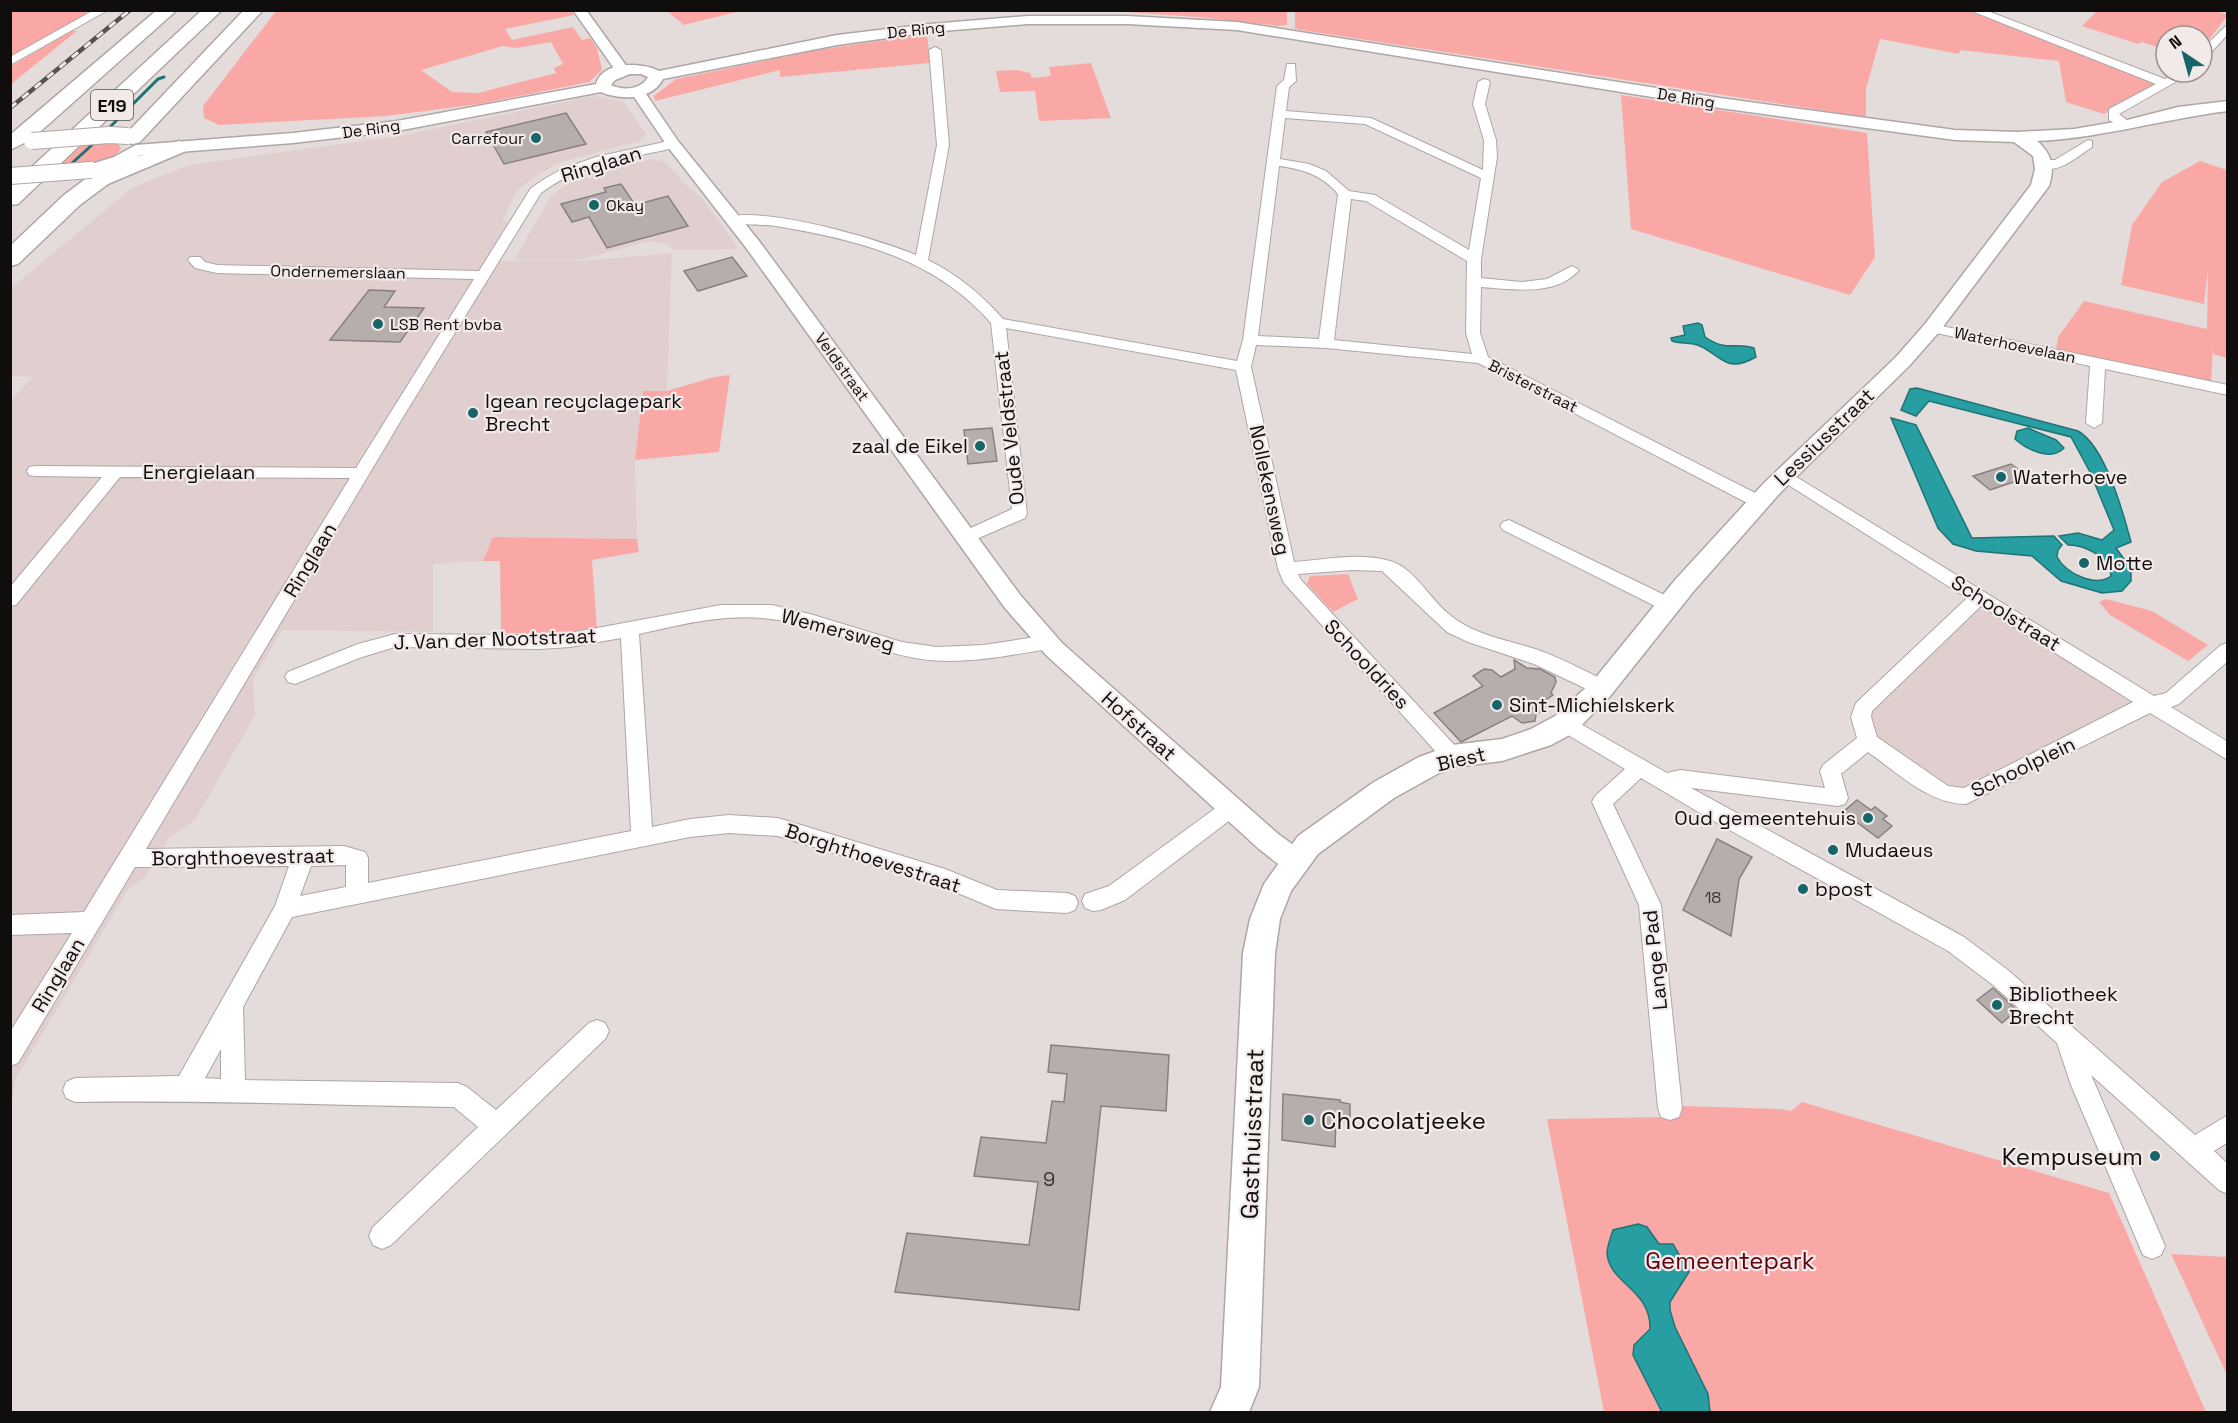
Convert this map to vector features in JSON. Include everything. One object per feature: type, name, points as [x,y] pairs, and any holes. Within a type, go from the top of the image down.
[{"type":"highway","points":[[10,144],[25,135],[168,10]]},
{"type":"highway","name":"E19","points":[[10,170],[189,10]]},
{"type":"highway","name":"E19","points":[[10,200],[213,10]]},
{"type":"highway","points":[[132,141],[254,10]]},
{"type":"highway","points":[[10,259],[72,200],[106,176],[179,147]]},
{"type":"highway","points":[[72,200],[96,169]]},
{"type":"main road","name":"De Ring","points":[[656,76],[811,45],[930,28],[1067,19],[1179,23],[1295,40],[1356,46],[1863,124],[2020,141]]},
{"type":"main road","points":[[645,70],[656,76],[651,86],[637,91],[620,93],[603,87],[604,80],[608,76],[623,71],[645,70]]},
{"type":"main road","name":"De Ring","points":[[10,144],[98,136],[179,147],[293,138],[397,126],[603,87]]},
{"type":"main road","points":[[1863,124],[1967,141],[2020,141],[2096,137],[2114,132],[2127,125],[2178,112],[2228,106]]},
{"type":"main road","name":"De Ring","points":[[10,177],[96,169],[120,161],[132,141]]},
{"type":"main road","points":[[2020,141],[2044,173]]},
{"type":"main road","name":"Lessiusstraat","points":[[1602,688],[1669,605],[1759,502],[1903,360],[1932,328],[2044,173]]},
{"type":"main road","name":"Biest","points":[[1295,861],[1308,845],[1384,790],[1429,765],[1452,756],[1502,750],[1541,737],[1565,724],[1602,688]]},
{"type":"main road","name":"Gasthuisstraat","points":[[1230,1413],[1240,1387],[1259,953],[1265,919],[1279,884],[1295,861]]},
{"type":"street","points":[[10,62],[103,10]]},
{"type":"street","points":[[579,10],[623,71]]},
{"type":"street","points":[[1974,10],[2154,79]]},
{"type":"street","points":[[2214,43],[2228,27]]},
{"type":"street","points":[[921,262],[927,240],[943,145],[935,50]]},
{"type":"street","name":"Nollekensweg","points":[[1291,66],[1290,81],[1283,86],[1250,340],[1243,367],[1287,569],[1371,564],[1391,567],[1456,629],[1488,644],[1528,654],[1554,664],[1602,688]]},
{"type":"street","points":[[1481,359],[1473,333],[1474,259],[1486,176],[1491,157],[1490,140],[1480,115],[1479,104],[1484,82]]},
{"type":"street","points":[[2127,125],[2113,117],[2113,112],[2166,84]]},
{"type":"street","name":"Veldstraat","points":[[637,91],[673,144],[734,220],[1013,602],[1048,642]]},
{"type":"street","points":[[1280,114],[1367,121],[1486,176]]},
{"type":"street","name":"Ringlaan","points":[[10,1055],[536,190],[546,182],[579,166],[673,144]]},
{"type":"street","points":[[2044,173],[2088,144]]},
{"type":"street","points":[[1274,162],[1295,164],[1324,173],[1335,180],[1346,194],[1370,198],[1474,259]]},
{"type":"street","points":[[1326,344],[1346,194]]},
{"type":"street","points":[[734,220],[754,218],[851,236],[921,262],[959,283],[975,296],[998,322]]},
{"type":"street","name":"Ondernemerslaan","points":[[195,260],[200,265],[217,269],[484,275]]},
{"type":"street","points":[[1474,282],[1521,286],[1551,283],[1572,270]]},
{"type":"street","name":"Oude Veldstraat","points":[[966,537],[1010,519],[1019,514],[1020,509],[998,322],[1243,367]]},
{"type":"street","name":"Waterhoevelaan","points":[[1932,328],[2228,390]]},
{"type":"street","name":"Bristerstraat","points":[[1250,340],[1326,344],[1481,359],[1759,502]]},
{"type":"street","name":"Waterhoevelaan","points":[[2094,423],[2098,362]]},
{"type":"street","name":"Energielaan","points":[[35,471],[362,473]]},
{"type":"street","points":[[10,600],[115,472]]},
{"type":"street","name":"Schoolstraat","points":[[1785,475],[2228,752]]},
{"type":"street","points":[[1509,526],[1669,605]]},
{"type":"street","name":"Schooldries","points":[[1287,569],[1293,583],[1452,756]]},
{"type":"street","points":[[1665,782],[1680,778],[1838,798],[1830,771],[1868,741],[1861,717],[1863,708],[1979,597]]},
{"type":"street","name":"Wemersweg","points":[[630,631],[660,622],[745,611],[773,612],[920,652],[952,654],[997,651],[1048,642]]},
{"type":"street","points":[[630,631],[642,838]]},
{"type":"street","name":"J. Van der Nootstraat","points":[[295,677],[390,641],[414,639],[548,641],[630,631]]},
{"type":"street","name":"Hofstraat","points":[[1048,642],[1268,841],[1295,861]]},
{"type":"street","name":"Schoolplein","points":[[1868,741],[1942,793],[1966,796],[2075,742],[2129,712],[2172,699],[2228,650]]},
{"type":"street","points":[[1565,724],[1724,817],[1956,944],[2001,978],[2228,1181]]},
{"type":"street","name":"Lange Pad","points":[[1640,767],[1602,802],[1650,905],[1670,1108]]},
{"type":"street","points":[[1093,901],[1117,893],[1231,808]]},
{"type":"street","name":"Borghthoevestraat","points":[[285,909],[690,828],[729,824],[778,827],[945,878],[996,899],[1067,903]]},
{"type":"street","name":"Borghthoevestraat","points":[[130,858],[303,858],[344,855],[357,858],[357,894]]},
{"type":"street","points":[[186,1088],[285,909],[303,858]]},
{"type":"street","points":[[10,925],[90,922]]},
{"type":"street","points":[[232,1008],[233,1092]]},
{"type":"street","points":[[382,1236],[597,1031]]},
{"type":"street","points":[[2066,1037],[2083,1085],[2151,1246]]},
{"type":"street","points":[[75,1090],[186,1088],[233,1092],[458,1095],[496,1126]]},
{"type":"street","points":[[2194,1150],[2228,1127]]},
{"type":"shaded area","points":[[593,96],[624,102],[646,134],[639,141],[561,162],[537,175],[516,192],[503,220],[514,224],[492,261],[583,261],[672,253],[667,391],[643,392],[635,460],[637,539],[494,537],[483,561],[433,564],[433,632],[282,630],[253,679],[255,715],[195,820],[169,838],[146,876],[128,889],[15,1080],[11,1111],[10,402],[32,377],[11,376],[11,288],[132,188],[189,165],[405,135]]},
{"type":"shaded area","points":[[651,159],[665,162],[687,186],[702,198],[739,249],[672,250],[670,245],[650,241],[578,260],[514,260],[550,198],[564,186],[590,174]]},
{"type":"shaded area","points":[[1985,609],[2134,702],[1964,789],[1950,789],[1880,743],[1869,727],[1871,712],[1979,610]]},
{"type":"green space","points":[[82,10],[89,14],[11,58],[11,13],[14,11]]},
{"type":"green space","points":[[1295,10],[1970,11],[2154,83],[2153,86],[2104,114],[2066,102],[2059,61],[1960,50],[1959,54],[1880,39],[1866,89],[1866,117],[1295,29]]},
{"type":"green space","points":[[2213,10],[2227,16],[2214,33],[2214,24],[2154,24],[2154,46],[2142,42],[2138,44],[2082,26],[2097,11]]},
{"type":"green space","points":[[276,11],[571,11],[574,15],[505,29],[512,40],[573,27],[582,40],[590,38],[597,48],[602,70],[589,82],[479,104],[386,116],[219,125],[204,118],[203,106]],"holes":[[[551,42],[563,64],[554,68],[556,73],[478,93],[452,92],[421,70],[503,46],[517,48]]]},
{"type":"green space","points":[[667,11],[740,11],[684,25]]},
{"type":"green space","points":[[1110,11],[1287,11],[1287,25],[1278,26],[1198,17]]},
{"type":"green space","points":[[71,31],[77,31],[11,84],[11,66]]},
{"type":"green space","points":[[927,34],[930,63],[780,77],[780,70],[655,101],[654,96],[676,79],[817,50]]},
{"type":"green space","points":[[1091,63],[1111,118],[1039,121],[1035,91],[1000,92],[996,71],[1017,70],[1030,73],[1032,78],[1051,76],[1049,67]]},
{"type":"green space","points":[[1621,95],[1867,133],[1875,257],[1850,295],[1631,229]]},
{"type":"green space","points":[[83,144],[118,144],[121,148],[110,159],[86,164],[61,165]]},
{"type":"green space","points":[[2200,161],[2227,170],[2227,358],[2213,354],[2213,342],[2211,385],[2056,350],[2058,337],[2084,301],[2207,329],[2208,269],[2204,304],[2121,285],[2132,225],[2162,182]]},
{"type":"green space","points":[[730,375],[719,452],[635,460],[643,391],[667,391],[714,377]]},
{"type":"green space","points":[[493,537],[637,539],[639,552],[592,560],[597,628],[548,634],[501,633],[500,561],[483,561]]},
{"type":"green space","points":[[1348,574],[1358,599],[1333,612],[1307,584],[1310,576]]},
{"type":"green space","points":[[2106,599],[2152,611],[2208,645],[2188,661],[2110,615],[2099,602]]},
{"type":"green space","name":"Gemeentepark","points":[[1802,1102],[2109,1193],[2206,1412],[1604,1412],[1547,1119],[1670,1117],[1683,1106],[1791,1111]]},
{"type":"green space","points":[[2171,1254],[2227,1257],[2227,1375]]},
{"type":"water","points":[[1698,323],[1702,325],[1705,337],[1713,342],[1754,348],[1756,357],[1746,362],[1731,364],[1700,346],[1672,341],[1671,338],[1685,335],[1683,326]]},
{"type":"water","points":[[1917,388],[2078,431],[2088,439],[2097,450],[2112,481],[2131,542],[2116,548],[2124,559],[2131,563],[2131,581],[2122,591],[2102,593],[2061,581],[2032,556],[1976,551],[1953,544],[1938,528],[1891,418],[1916,425],[1972,538],[2054,536],[2062,545],[2057,557],[2061,563],[2081,577],[2097,580],[2111,576],[2106,563],[2089,550],[2068,545],[2059,536],[2078,533],[2102,540],[2114,530],[2090,472],[2071,437],[1929,401],[1916,416],[1901,410],[1910,389]]},
{"type":"water","points":[[2028,428],[2056,440],[2064,448],[2059,452],[2046,454],[2025,447],[2015,439],[2017,431]]},
{"type":"water","points":[[1638,1224],[1647,1227],[1659,1244],[1673,1244],[1689,1272],[1670,1302],[1670,1310],[1675,1327],[1708,1394],[1710,1412],[1662,1412],[1633,1355],[1634,1345],[1650,1329],[1649,1316],[1644,1305],[1609,1264],[1607,1253],[1613,1230]]},
{"type":"building","name":"Carrefour","points":[[566,113],[586,144],[504,164],[486,132]]},
{"type":"building","points":[[621,184],[635,205],[668,196],[688,226],[607,248],[589,217],[572,222],[561,204],[606,192],[604,188]]},
{"type":"building","points":[[732,257],[747,276],[698,291],[684,271]]},
{"type":"building","name":"LSB Rent bvba","points":[[369,290],[395,291],[384,307],[424,308],[400,342],[330,340]]},
{"type":"building","name":"zaal de Eikel","points":[[992,428],[997,461],[968,464],[964,430]]},
{"type":"building","name":"Waterhoeve","points":[[2011,464],[2029,477],[1990,490],[1973,476]]},
{"type":"building","name":"Sint-Michielskerk","points":[[1514,660],[1527,668],[1540,669],[1555,677],[1556,682],[1551,693],[1553,695],[1543,702],[1548,708],[1536,714],[1535,721],[1522,723],[1512,716],[1461,742],[1434,713],[1483,686],[1473,676],[1484,669],[1492,670],[1501,677],[1515,669]]},
{"type":"building","name":"Oud gemeentehuis","points":[[1857,800],[1871,810],[1875,807],[1887,816],[1883,819],[1892,826],[1878,838],[1843,812]]},
{"type":"building","points":[[1717,839],[1752,857],[1739,879],[1731,936],[1683,910]]},
{"type":"building","name":"Bibliotheek Brecht","points":[[1993,988],[2017,1010],[2002,1023],[1977,1000]]},
{"type":"building","points":[[1051,1045],[1169,1055],[1166,1111],[1101,1106],[1079,1310],[895,1292],[907,1233],[1029,1245],[1038,1182],[974,1176],[981,1137],[1046,1143],[1052,1101],[1064,1102],[1067,1074],[1048,1072]]},
{"type":"building","name":"Chocolatjeeke","points":[[1283,1094],[1340,1100],[1340,1102],[1350,1104],[1350,1121],[1336,1120],[1335,1147],[1282,1140]]},
{"type":"waterway","points":[[108,129],[158,79],[164,77]]},
{"type":"waterway","points":[[71,164],[93,144]]},
{"type":"railway","points":[[10,108],[130,10]]},
{"type":"place","name":"Carrefour","points":[[536,138]]},
{"type":"place","name":"Okay","points":[[594,205]]},
{"type":"place","name":"LSB Rent bvba","points":[[378,324]]},
{"type":"place","name":"Igean recyclagepark Brecht","points":[[473,413]]},
{"type":"place","name":"zaal de Eikel","points":[[980,446]]},
{"type":"place","name":"Waterhoeve","points":[[2001,477]]},
{"type":"place","name":"Motte","points":[[2084,563]]},
{"type":"place","name":"Sint-Michielskerk","points":[[1497,705]]},
{"type":"place","name":"Oud gemeentehuis","points":[[1868,818]]},
{"type":"place","name":"Mudaeus","points":[[1833,850]]},
{"type":"place","name":"bpost","points":[[1803,889]]},
{"type":"place","name":"Bibliotheek Brecht","points":[[1997,1005]]},
{"type":"place","name":"Chocolatjeeke","points":[[1309,1120]]},
{"type":"place","name":"Kempuseum","points":[[2155,1156]]}]
